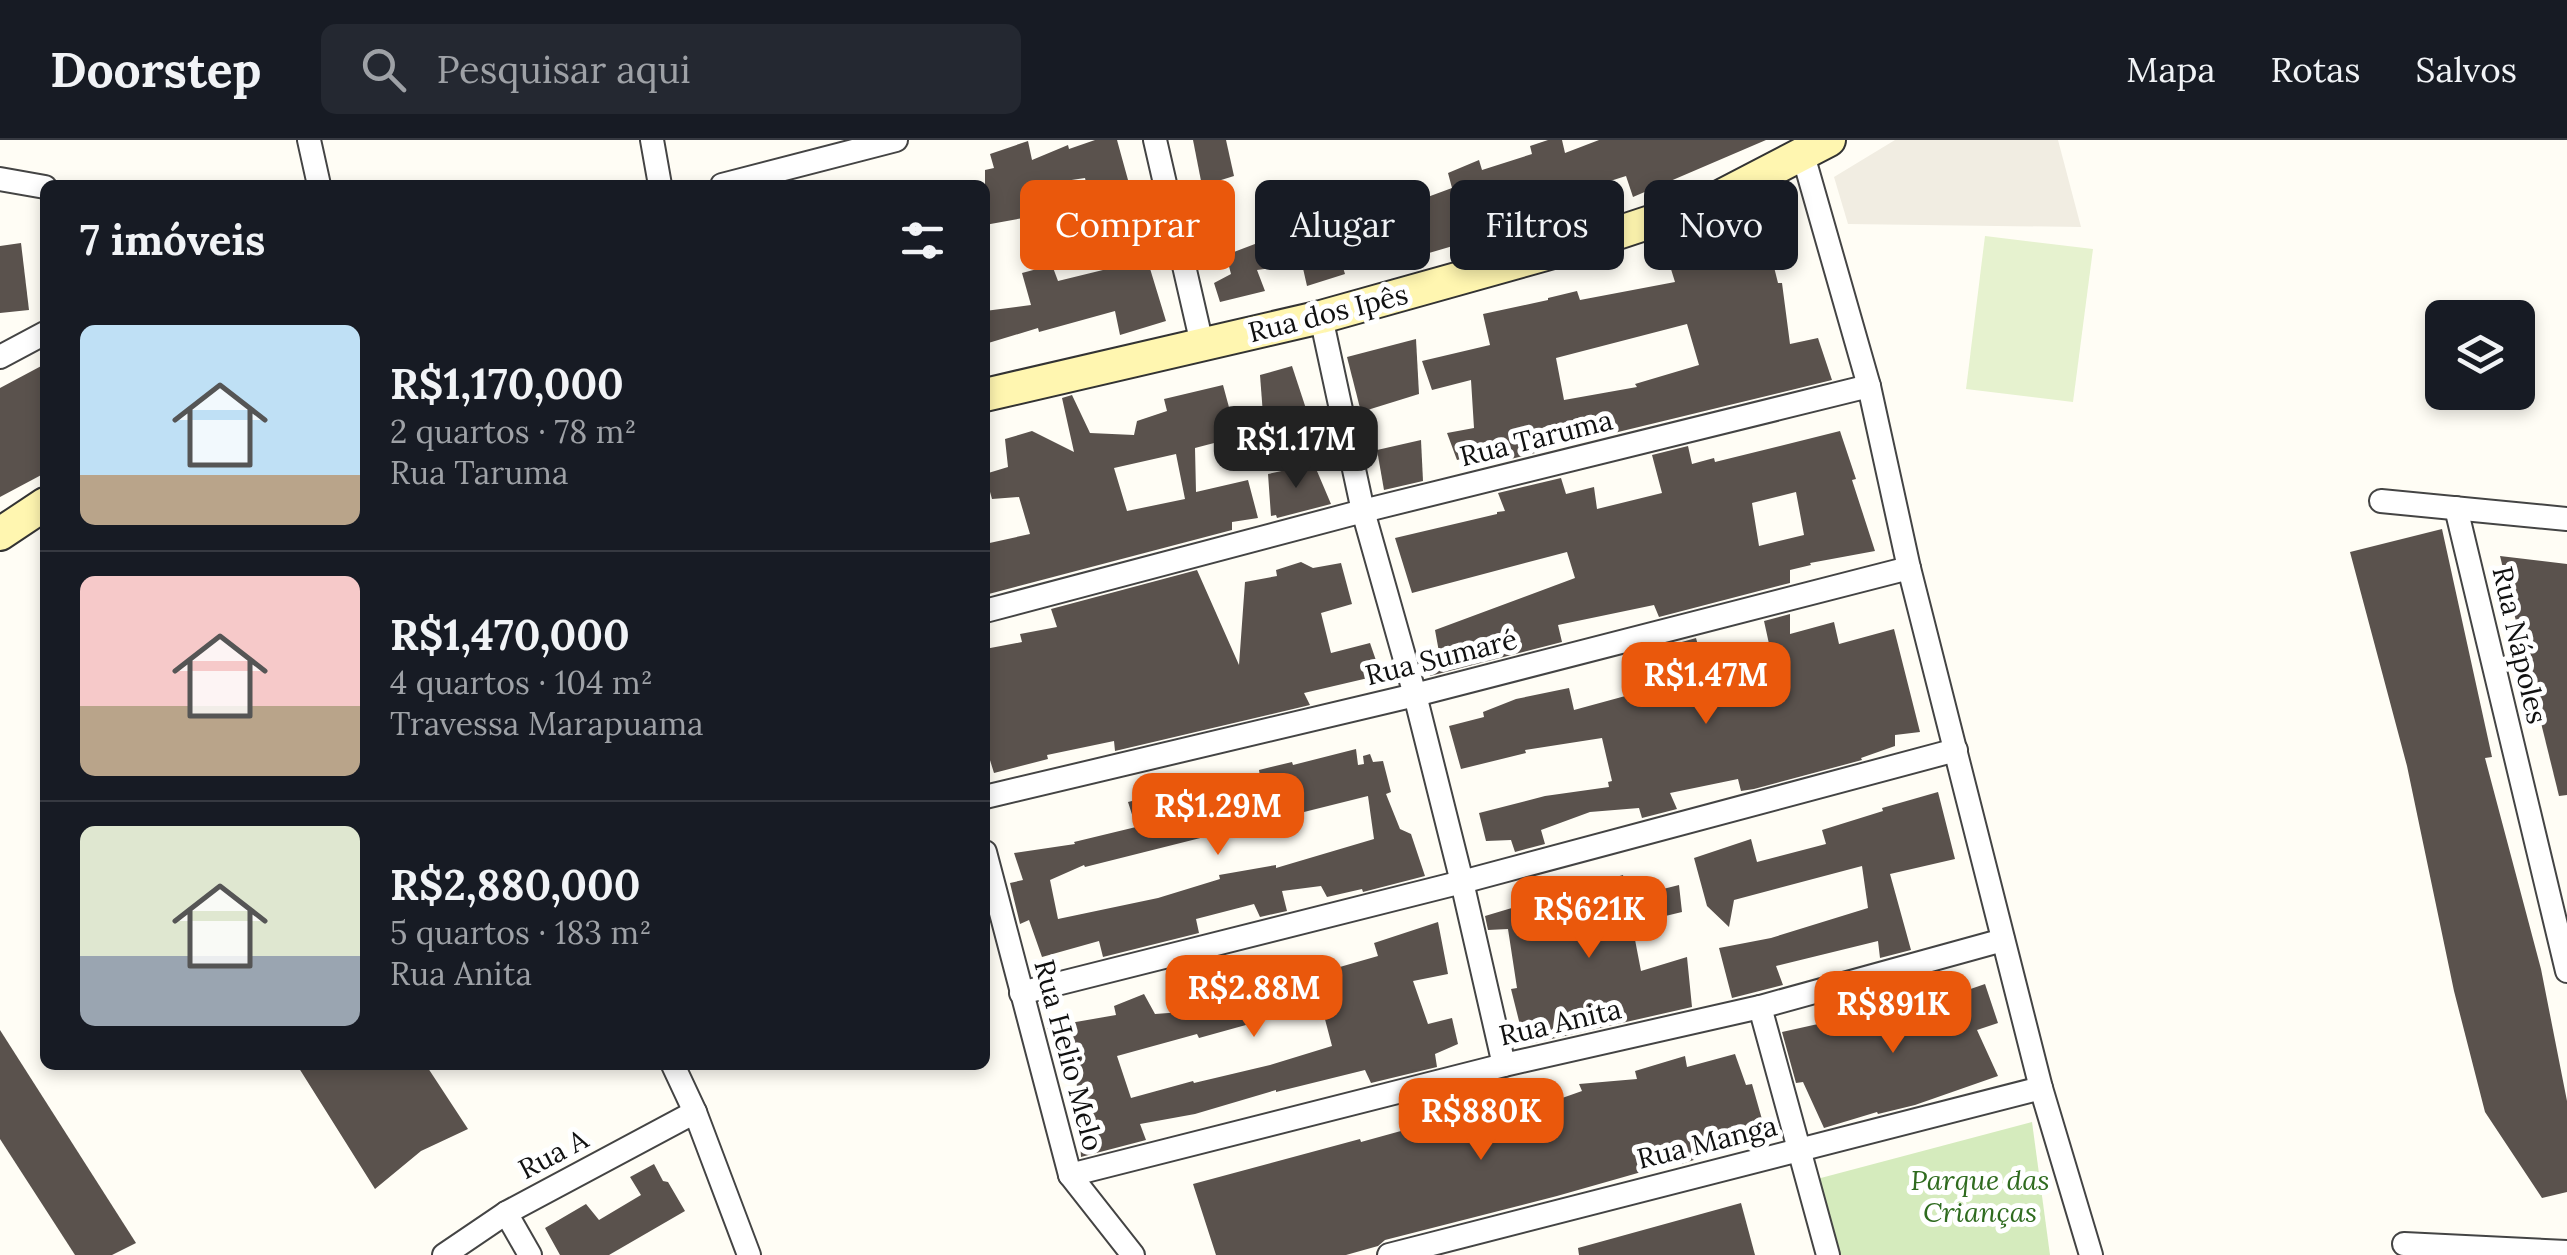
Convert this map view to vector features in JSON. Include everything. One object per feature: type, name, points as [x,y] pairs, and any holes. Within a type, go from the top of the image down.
[{"type":"street","points":[[309,140],[318,180]]},
{"type":"street","points":[[652,140],[659,180]]},
{"type":"street","points":[[741,180],[896,140]]},
{"type":"street","points":[[1155,140],[1202,344]]},
{"type":"street","points":[[1816,147],[1909,568],[2041,1088],[2091,1255]]},
{"type":"street","name":"Rua dos Ipês","points":[[990,394],[1320,317],[1596,240],[1708,203],[1816,147]]},
{"type":"street","points":[[0,178],[40,186]]},
{"type":"street","points":[[1320,317],[1364,511],[1415,696],[1504,1065]]},
{"type":"street","points":[[0,357],[40,335]]},
{"type":"street","name":"Rua Taruma","points":[[990,610],[1364,511],[1869,386]]},
{"type":"street","points":[[2381,501],[2567,519]]},
{"type":"street","points":[[0,534],[40,507]]},
{"type":"street","name":"Rua Nápoles","points":[[2456,508],[2567,970]]},
{"type":"street","name":"Rua Sumaré","points":[[990,797],[1415,696],[1909,568]]},
{"type":"street","points":[[1021,993],[1462,882],[1956,750]]},
{"type":"street","name":"Rua Helio Melo","points":[[990,872],[1070,1175],[1133,1255]]},
{"type":"street","name":"Rua Anita","points":[[1070,1175],[1504,1065],[1760,1007],[2004,940]]},
{"type":"street","points":[[1760,1007],[1828,1255]]},
{"type":"street","points":[[674,1070],[695,1112],[749,1255]]},
{"type":"street","name":"Rua Manga","points":[[1388,1255],[2041,1088]]},
{"type":"street","name":"Rua A","points":[[444,1255],[506,1213],[695,1112]]},
{"type":"street","points":[[506,1213],[530,1255]]},
{"type":"street","points":[[2404,1244],[2567,1252]]},
{"type":"green space","points":[[1985,236],[2093,249],[2073,402],[1966,389]]},
{"type":"green space","name":"Parque das Crianças","points":[[2032,1122],[2050,1255],[1836,1255],[1817,1179]]},
{"type":"shaded area","points":[[1895,140],[2058,140],[2081,227],[1848,224],[1834,177]]},
{"type":"building","points":[[1095,140],[1117,140],[1128,180],[1020,180],[1020,219],[990,224],[990,180],[985,180],[985,170],[994,168],[990,154],[1028,141],[1032,160],[1068,145],[1069,149]]},
{"type":"building","points":[[1193,140],[1226,140],[1234,176],[1201,180]]},
{"type":"building","points":[[1562,140],[1565,153],[1599,140],[1766,140],[1673,180],[1644,180],[1644,192],[1633,197],[1626,176],[1613,180],[1450,180],[1448,173],[1479,160],[1482,170],[1532,154],[1530,146]]},
{"type":"building","points":[[1450,189],[1450,247],[1430,253],[1430,196]]},
{"type":"building","points":[[21,243],[29,310],[0,313],[0,246]]},
{"type":"building","points":[[1255,244],[1255,270],[1265,291],[1220,302],[1214,283],[1235,270],[1235,252]]},
{"type":"building","points":[[1054,270],[1058,281],[1103,270],[1150,270],[1166,321],[1120,335],[1115,311],[990,342],[990,310],[1031,305],[1022,273]]},
{"type":"building","points":[[1303,270],[1344,270],[1345,274],[1307,286]]},
{"type":"building","points":[[1671,270],[1775,270],[1778,283],[1782,283],[1790,344],[1818,338],[1832,380],[1614,433],[1611,418],[1570,427],[1547,436],[1551,449],[1487,465],[1482,454],[1457,460],[1447,433],[1474,428],[1471,380],[1432,390],[1422,361],[1490,345],[1483,314],[1577,291],[1580,300],[1675,282]],"holes":[[[1687,324],[1699,365],[1635,384],[1637,387],[1564,400],[1556,358]]]},
{"type":"building","points":[[1416,339],[1419,394],[1361,412],[1347,357]]},
{"type":"building","points":[[1292,366],[1312,427],[1265,441],[1260,375]]},
{"type":"building","points":[[40,367],[40,476],[0,497],[0,388]]},
{"type":"building","points":[[1223,385],[1237,437],[1195,448],[1196,492],[1248,480],[1258,518],[1232,522],[1232,530],[990,594],[990,543],[1030,534],[1019,497],[992,499],[990,492],[990,472],[1008,467],[1005,439],[1032,431],[1074,452],[1062,398],[1072,395],[1090,433],[1134,435],[1137,421],[1167,411],[1164,399]],"holes":[[[1176,454],[1185,499],[1127,511],[1114,468]]]},
{"type":"building","points":[[1840,431],[1875,551],[1810,563],[1790,570],[1790,583],[1659,617],[1654,605],[1558,625],[1562,642],[1430,676],[1426,659],[1439,652],[1435,630],[1575,578],[1567,552],[1412,593],[1395,538],[1497,514],[1505,511],[1498,493],[1561,478],[1566,494],[1594,487],[1597,509],[1662,493],[1652,455],[1688,446],[1692,464],[1714,458],[1715,462]],"holes":[[[1796,492],[1804,535],[1759,546],[1752,503]]]},
{"type":"building","points":[[1421,440],[1423,481],[1384,490],[1377,450]]},
{"type":"building","points":[[1314,464],[1331,504],[1277,518],[1271,516],[1268,474]]},
{"type":"building","points":[[2442,529],[2492,757],[2485,758],[2541,969],[2567,1101],[2567,1192],[2542,1198],[2485,1112],[2454,991],[2407,766],[2350,552]]},
{"type":"building","points":[[2500,556],[2567,564],[2567,795],[2559,796]]},
{"type":"building","points":[[1301,562],[1313,568],[1341,563],[1352,604],[1321,613],[1331,653],[1370,643],[1381,675],[1304,693],[1310,705],[1115,751],[1114,741],[1047,755],[1048,759],[994,773],[990,760],[990,648],[1022,642],[1020,634],[1057,627],[1051,609],[1197,570],[1239,665],[1245,582],[1277,576],[1276,570]]},
{"type":"building","points":[[1790,614],[1790,634],[1834,622],[1839,644],[1894,629],[1920,732],[1895,735],[1895,746],[1862,760],[1754,789],[1741,791],[1738,779],[1670,793],[1677,809],[1642,818],[1639,808],[1590,812],[1541,830],[1545,844],[1515,852],[1511,840],[1486,841],[1479,813],[1545,796],[1609,787],[1608,782],[1612,781],[1602,738],[1525,750],[1526,753],[1461,769],[1449,726],[1484,717],[1483,712],[1516,699],[1569,688],[1574,710],[1651,689],[1650,685],[1671,681],[1671,645],[1696,638],[1708,682],[1773,662],[1764,621]]},
{"type":"building","points":[[1356,749],[1358,765],[1364,764],[1363,756],[1370,754],[1373,762],[1383,761],[1391,792],[1386,794],[1400,829],[1411,834],[1425,876],[1327,897],[1321,886],[1282,891],[1287,911],[1260,917],[1254,904],[1196,919],[1199,933],[1103,957],[1099,941],[1042,957],[1029,920],[1020,924],[1010,883],[1023,880],[1014,853],[1075,844],[1136,827],[1128,802],[1160,794],[1173,815],[1262,790],[1259,770],[1292,762],[1293,765]],"holes":[[[1368,796],[1374,839],[1276,868],[1219,875],[1220,879],[1158,898],[1058,919],[1050,880],[1084,865]]]},
{"type":"building","points":[[1938,792],[1955,859],[1890,874],[1911,950],[1880,958],[1878,941],[1776,966],[1783,985],[1732,998],[1719,948],[1771,938],[1868,908],[1862,866],[1734,900],[1729,927],[1707,906],[1694,858],[1751,839],[1757,862],[1826,844],[1822,830]]},
{"type":"building","points":[[1623,875],[1627,898],[1679,885],[1682,912],[1632,924],[1641,971],[1687,957],[1692,1007],[1525,1045],[1511,989],[1517,988],[1508,929],[1488,930],[1485,916]]},
{"type":"building","points":[[1438,922],[1448,974],[1413,981],[1428,1024],[1452,1018],[1458,1044],[1435,1054],[1437,1067],[1371,1083],[1365,1070],[1195,1114],[1140,1124],[1146,1140],[1081,1157],[1076,1071],[1064,1076],[1047,1027],[1116,1015],[1114,1006],[1144,994],[1155,1014],[1182,1012],[1213,1000],[1211,980],[1242,969],[1244,975],[1302,962],[1305,977],[1378,956],[1374,943]],"holes":[[[1321,1004],[1332,1046],[1131,1098],[1117,1056]]]},
{"type":"building","points":[[1985,984],[1998,1023],[1977,1030],[1998,1076],[1915,1105],[1824,1128],[1803,1082],[1796,1083],[1782,1032],[1926,1000],[1927,1004]]},
{"type":"building","points":[[0,1030],[136,1243],[112,1255],[75,1255],[0,1139]]},
{"type":"building","points":[[1735,1054],[1746,1085],[1752,1084],[1767,1137],[1681,1164],[1680,1161],[1385,1240],[1378,1246],[1346,1255],[1216,1255],[1193,1184],[1360,1139],[1361,1142],[1419,1126],[1420,1130],[1484,1113],[1482,1108],[1517,1098],[1520,1113],[1582,1091],[1579,1084],[1637,1079],[1635,1071],[1685,1056],[1687,1067]]},
{"type":"building","points":[[300,1070],[429,1070],[468,1129],[421,1151],[375,1189]]},
{"type":"building","points":[[654,1164],[685,1211],[609,1255],[560,1255],[545,1228],[586,1204],[599,1220],[641,1195],[630,1177]]},
{"type":"building","points":[[1741,1203],[1755,1255],[1579,1255],[1578,1248]]}]
